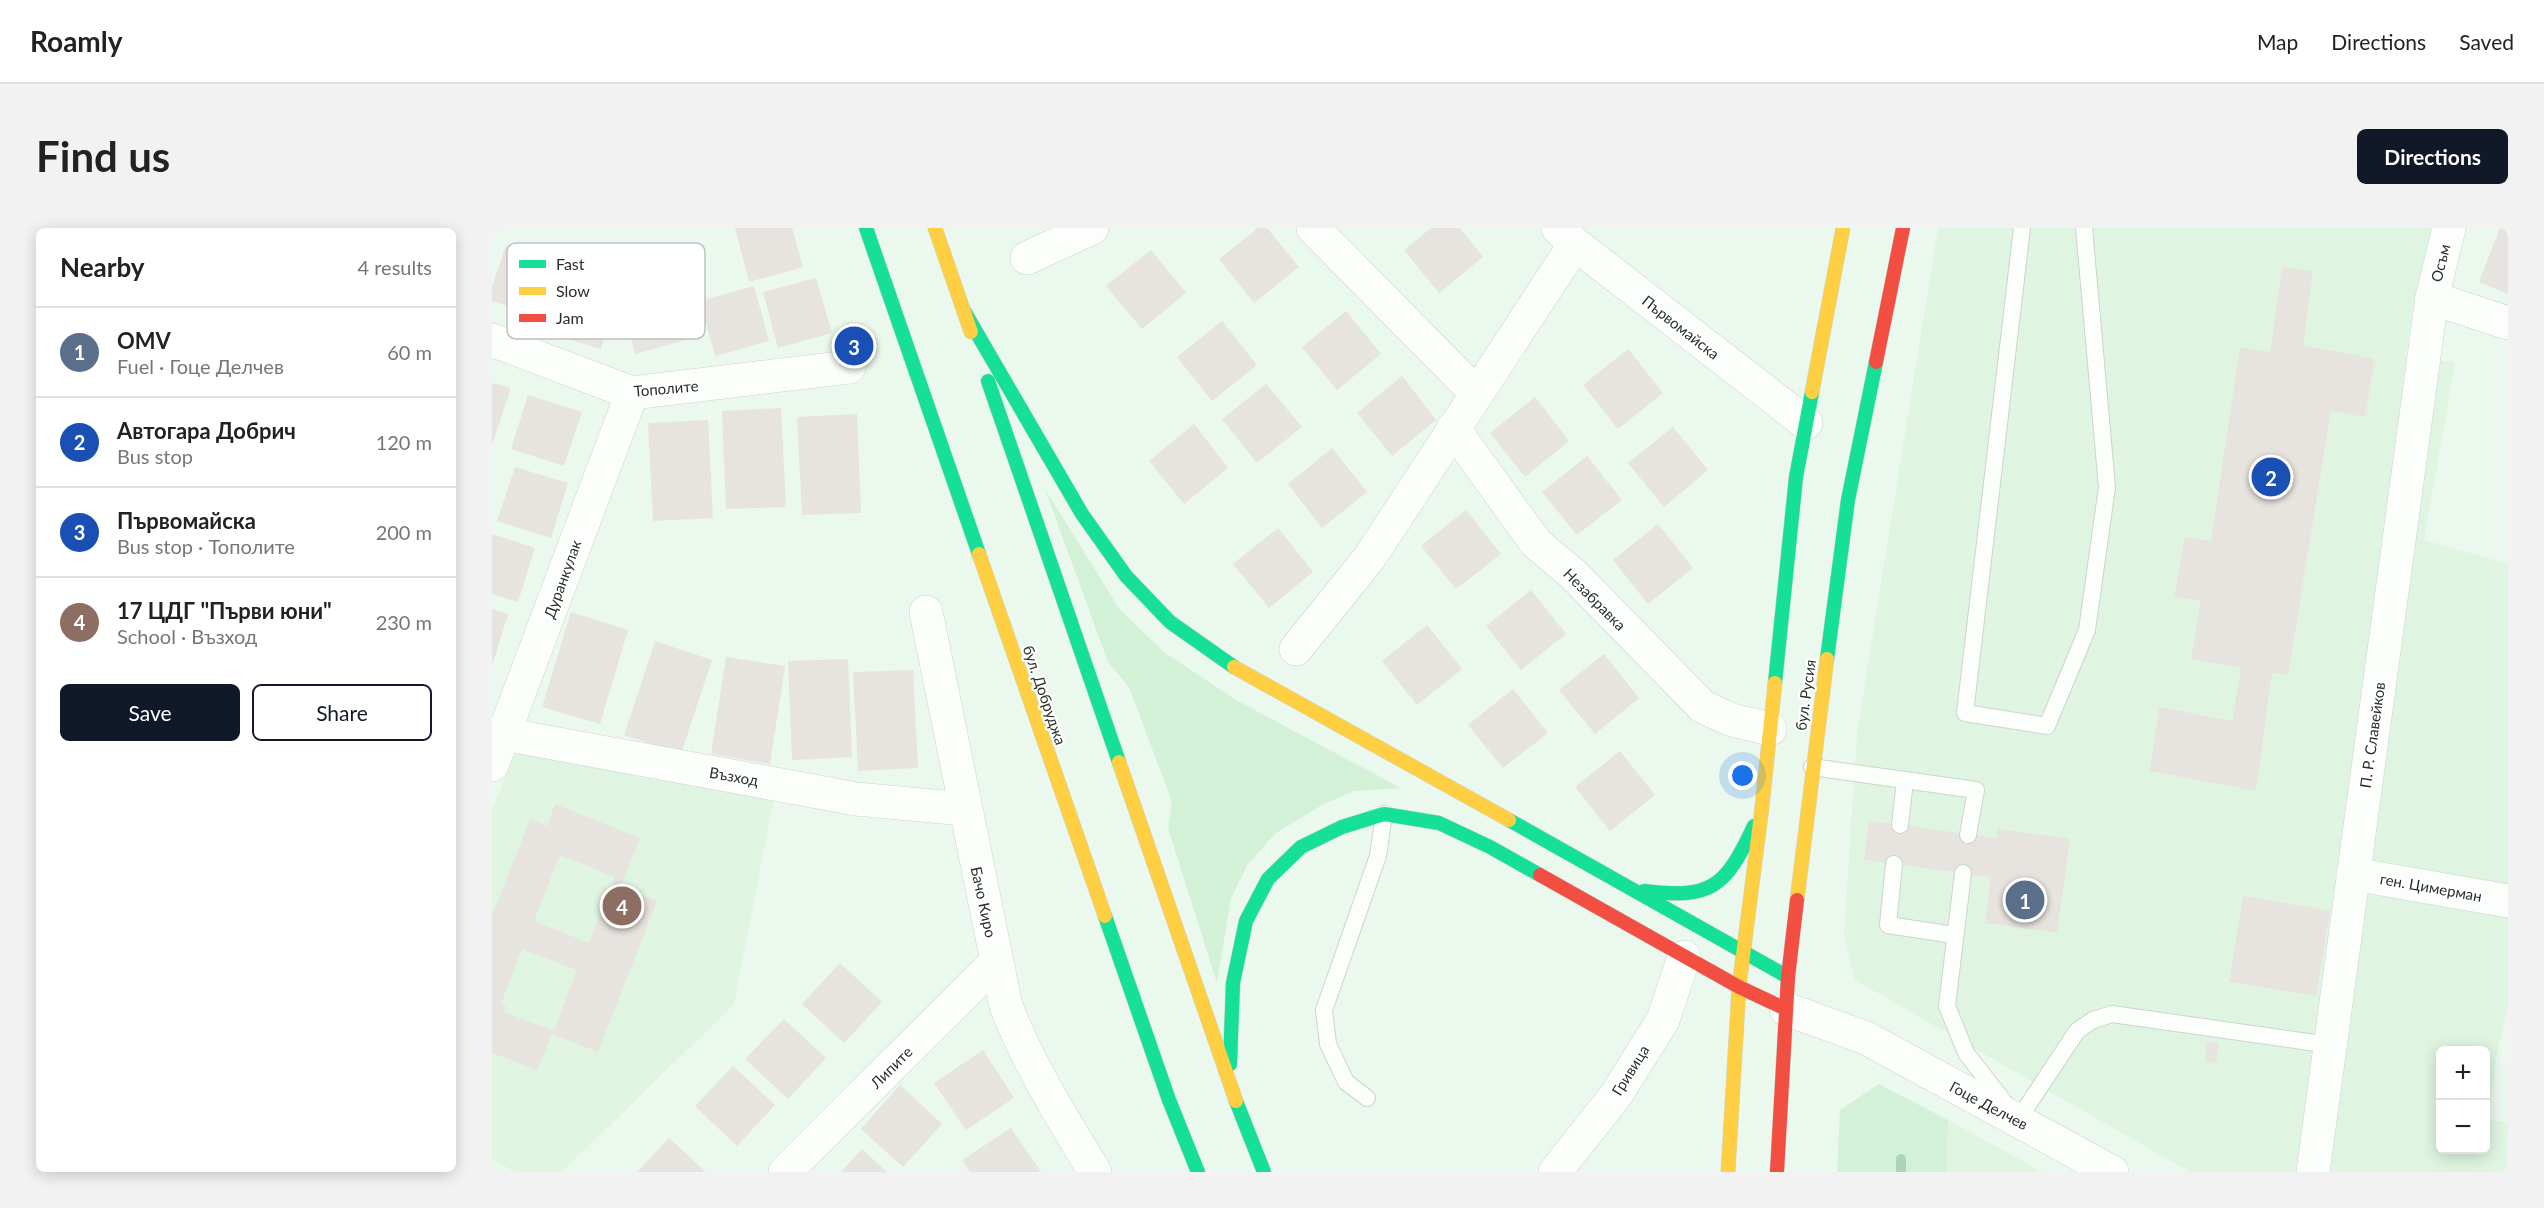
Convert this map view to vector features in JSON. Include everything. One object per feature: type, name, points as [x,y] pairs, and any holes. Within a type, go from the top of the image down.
[{"type":"main road","name":"бул. Добруджа","points":[[866,228],[1169,1100],[1198,1172]]},
{"type":"main road","points":[[935,228],[1230,1084],[1264,1172]]},
{"type":"main road","name":"бул. Русия","points":[[1728,1172],[1740,987],[1762,807],[1796,477],[1843,228]]},
{"type":"main road","name":"бул. Русия","points":[[1777,1172],[1788,977],[1812,767],[1848,500],[1902,228]]},
{"type":"main road","points":[[964,310],[1082,514],[1126,576],[1170,622],[1233,666],[1744,950],[1788,977]]},
{"type":"main road","points":[[1636,890],[1675,895],[1705,890],[1724,875],[1737,857],[1762,807]]},
{"type":"main road","points":[[1230,1084],[1233,983],[1246,921],[1268,879],[1301,847],[1342,827],[1384,814],[1439,823],[1490,847],[1684,957],[1786,1010]]},
{"type":"street","points":[[1027,258],[1092,228]]},
{"type":"street","points":[[1313,228],[1476,393]]},
{"type":"street","name":"Осъм","points":[[2432,298],[2449,228]]},
{"type":"street","points":[[1296,649],[1370,557],[1476,393],[1566,236]]},
{"type":"street","name":"Първомайска","points":[[1566,236],[1806,423]]},
{"type":"street","points":[[2432,298],[2508,323]]},
{"type":"street","name":"П. Р. Славейков","points":[[2313,1172],[2432,298]]},
{"type":"street","name":"Тополите","points":[[492,340],[632,393],[849,367]]},
{"type":"street","name":"Дуранкулак","points":[[492,765],[632,393]]},
{"type":"street","name":"Незабравка","points":[[1453,428],[1536,543],[1574,574],[1703,707],[1732,720],[1770,729]]},
{"type":"street","name":"Бачо Киро","points":[[926,612],[1006,1006],[1023,1049],[1095,1172]]},
{"type":"street","name":"Възход","points":[[504,734],[856,799],[965,809]]},
{"type":"street","name":"ген. Цимерман","points":[[2353,874],[2508,901]]},
{"type":"street","name":"Гривица","points":[[1555,1172],[1616,1095],[1662,1020],[1684,957]]},
{"type":"street","name":"Липите","points":[[785,1172],[996,962]]},
{"type":"street","name":"Гоце Делчев","points":[[1788,977],[1866,1038]]},
{"type":"street","name":"Гоце Делчев","points":[[1786,1010],[1866,1038],[2112,1172]]},
{"type":"lane","points":[[2022,228],[1965,713],[2047,726],[2087,630],[2107,487],[2084,228]]},
{"type":"lane","points":[[1812,767],[1976,790],[1968,835]]},
{"type":"lane","points":[[1900,825],[1905,781]]},
{"type":"lane","points":[[1367,1098],[1346,1082],[1328,1044],[1324,1010],[1378,856],[1384,814]]},
{"type":"lane","points":[[1894,864],[1888,925],[1954,935]]},
{"type":"lane","points":[[1963,873],[1947,1006],[1966,1053],[2018,1120],[2077,1031],[2093,1020],[2112,1014],[2330,1045]]},
{"type":"shaded area","points":[[1938,228],[2433,228],[2414,302],[2406,354],[2455,363],[2424,540],[2508,564],[2508,1005],[2496,1059],[2490,1104],[2490,1046],[2436,1046],[2436,1154],[2490,1154],[2490,1119],[2508,1123],[2506,1172],[2190,1172],[1855,980],[1844,936],[1857,733]]},
{"type":"shaded area","points":[[1045,489],[1120,610],[1164,652],[1236,700],[1401,788],[1354,791],[1322,805],[1276,833],[1248,864],[1231,898],[1217,983],[1168,828],[1172,802],[1129,687],[1108,662]]},
{"type":"shaded area","points":[[517,749],[774,797],[734,1004],[562,1172],[515,1172],[492,1159],[492,809]]},
{"type":"shaded area","points":[[1879,1084],[1948,1120],[1947,1172],[1837,1172],[1840,1110]]},
{"type":"shaded area","points":[[1948,1120],[2042,1172],[1947,1172]]},
{"type":"building","points":[[735,228],[792,228],[803,267],[749,282]]},
{"type":"building","points":[[1258,228],[1267,228],[1299,267],[1254,303],[1219,259]]},
{"type":"building","points":[[1431,228],[1460,228],[1483,257],[1439,293],[1404,250]]},
{"type":"building","points":[[2500,228],[2508,228],[2508,294],[2479,282]]},
{"type":"building","points":[[507,245],[507,306],[492,301],[492,287]]},
{"type":"building","points":[[1151,250],[1186,293],[1142,329],[1106,286]]},
{"type":"building","points":[[2282,267],[2313,271],[2303,345],[2375,359],[2365,417],[2331,411],[2288,675],[2272,673],[2256,791],[2150,771],[2159,707],[2232,721],[2241,668],[2191,659],[2201,601],[2174,597],[2185,537],[2211,541],[2240,347],[2270,352]]},
{"type":"building","points":[[816,278],[832,333],[778,348],[763,292]]},
{"type":"building","points":[[754,286],[769,341],[715,356],[705,319],[705,300]]},
{"type":"building","points":[[1346,311],[1381,354],[1337,390],[1302,347]]},
{"type":"building","points":[[1222,321],[1257,365],[1212,401],[1177,357]]},
{"type":"building","points":[[567,339],[604,339],[601,349]]},
{"type":"building","points":[[631,339],[689,339],[635,354]]},
{"type":"building","points":[[1628,349],[1663,393],[1618,429],[1583,385]]},
{"type":"building","points":[[1402,376],[1436,420],[1392,456],[1357,413]]},
{"type":"building","points":[[492,383],[511,388],[492,445]]},
{"type":"building","points":[[1266,384],[1302,427],[1257,463],[1222,419]]},
{"type":"building","points":[[528,395],[582,412],[564,466],[511,449]]},
{"type":"building","points":[[1535,397],[1569,441],[1525,477],[1490,433]]},
{"type":"building","points":[[781,408],[786,507],[726,509],[722,411]]},
{"type":"building","points":[[857,414],[861,513],[802,515],[797,417]]},
{"type":"building","points":[[708,420],[713,518],[653,521],[648,423]]},
{"type":"building","points":[[1194,424],[1228,468],[1184,504],[1149,461]]},
{"type":"building","points":[[1673,427],[1708,470],[1664,507],[1628,463]]},
{"type":"building","points":[[1332,448],[1367,492],[1322,528],[1288,484]]},
{"type":"building","points":[[1587,456],[1622,500],[1577,535],[1542,492]]},
{"type":"building","points":[[515,467],[568,483],[551,538],[497,521]]},
{"type":"building","points":[[1466,510],[1501,554],[1456,589],[1421,546]]},
{"type":"building","points":[[1658,524],[1693,568],[1648,604],[1613,560]]},
{"type":"building","points":[[1278,528],[1313,572],[1269,608],[1233,564]]},
{"type":"building","points":[[492,534],[535,548],[518,602],[492,594]]},
{"type":"building","points":[[1531,590],[1566,634],[1521,670],[1486,626]]},
{"type":"building","points":[[492,609],[508,614],[493,663],[492,663]]},
{"type":"building","points":[[571,612],[628,630],[600,724],[542,707]]},
{"type":"building","points":[[1427,625],[1462,669],[1417,705],[1382,661]]},
{"type":"building","points":[[655,641],[712,660],[681,754],[624,735]]},
{"type":"building","points":[[1604,654],[1639,698],[1595,734],[1559,690]]},
{"type":"building","points":[[726,657],[785,666],[770,764],[711,754]]},
{"type":"building","points":[[848,659],[852,757],[792,760],[788,661]]},
{"type":"building","points":[[913,670],[918,768],[858,771],[853,672]]},
{"type":"building","points":[[1513,689],[1548,733],[1503,768],[1468,725]]},
{"type":"building","points":[[1620,751],[1655,795],[1610,831],[1575,787]]},
{"type":"building","points":[[555,804],[640,838],[621,886],[657,901],[598,1052],[552,1034],[537,1070],[492,1053],[492,916],[530,819],[547,826]],"holes":[[[560,855],[615,877],[589,943],[534,921]],[[522,949],[577,970],[554,1031],[504,1012],[506,1006],[501,1004]]]},
{"type":"building","points":[[1869,821],[1997,838],[1998,829],[2070,839],[2057,933],[1985,923],[1991,877],[1864,860]]},
{"type":"building","points":[[2243,896],[2330,911],[2316,996],[2229,982]]},
{"type":"building","points":[[840,963],[882,1002],[844,1043],[802,1004]]},
{"type":"building","points":[[784,1019],[826,1058],[788,1099],[745,1059]]},
{"type":"building","points":[[2207,1042],[2219,1043],[2216,1064],[2205,1062]]},
{"type":"building","points":[[983,1050],[1014,1098],[966,1130],[934,1083]]},
{"type":"building","points":[[733,1066],[775,1105],[737,1146],[695,1106]]},
{"type":"building","points":[[900,1085],[942,1124],[903,1167],[861,1129]]},
{"type":"building","points":[[1011,1128],[1041,1172],[970,1172],[962,1160]]},
{"type":"building","points":[[669,1138],[706,1172],[637,1172]]},
{"type":"building","points":[[862,1149],[887,1172],[841,1172]]},
{"type":"waterway","points":[[1901,1159],[1901,1172]]},
{"type":"traffic: fast","points":[[866,228],[979,554]]},
{"type":"traffic: fast","points":[[964,311],[1082,514],[1126,576],[1170,622],[1234,667]]},
{"type":"traffic: fast","points":[[1827,659],[1848,500],[1876,362]]},
{"type":"traffic: fast","points":[[988,381],[1119,762]]},
{"type":"traffic: fast","points":[[1775,683],[1796,477],[1812,392]]},
{"type":"traffic: fast","points":[[1230,1064],[1233,983],[1246,921],[1268,879],[1301,847],[1342,827],[1384,814],[1439,823],[1490,847],[1540,875]]},
{"type":"traffic: fast","points":[[1509,820],[1788,977]]},
{"type":"traffic: fast","points":[[1644,891],[1686,893],[1714,885],[1734,863],[1754,826]]},
{"type":"traffic: fast","points":[[1105,916],[1169,1100],[1198,1172]]},
{"type":"traffic: fast","points":[[1236,1101],[1264,1172]]},
{"type":"traffic: slow","points":[[935,228],[971,332]]},
{"type":"traffic: slow","points":[[1812,392],[1843,228]]},
{"type":"traffic: slow","points":[[979,554],[1105,916]]},
{"type":"traffic: slow","points":[[1797,900],[1827,659]]},
{"type":"traffic: slow","points":[[1234,667],[1509,820]]},
{"type":"traffic: slow","points":[[1728,1172],[1739,987],[1775,683]]},
{"type":"traffic: slow","points":[[1119,762],[1236,1101]]},
{"type":"traffic: jam","points":[[1876,362],[1903,228]]},
{"type":"traffic: jam","points":[[1540,875],[1739,987],[1786,1009]]},
{"type":"traffic: jam","points":[[1777,1172],[1788,977],[1797,900]]},
{"type":"place","name":"Първомайска","points":[[854,346]]},
{"type":"place","name":"Автогара Добрич","points":[[2271,477]]},
{"type":"place","name":"OMV","points":[[2025,900]]},
{"type":"place","name":"17 ЦДГ \"Първи юни\"","points":[[622,906]]}]
